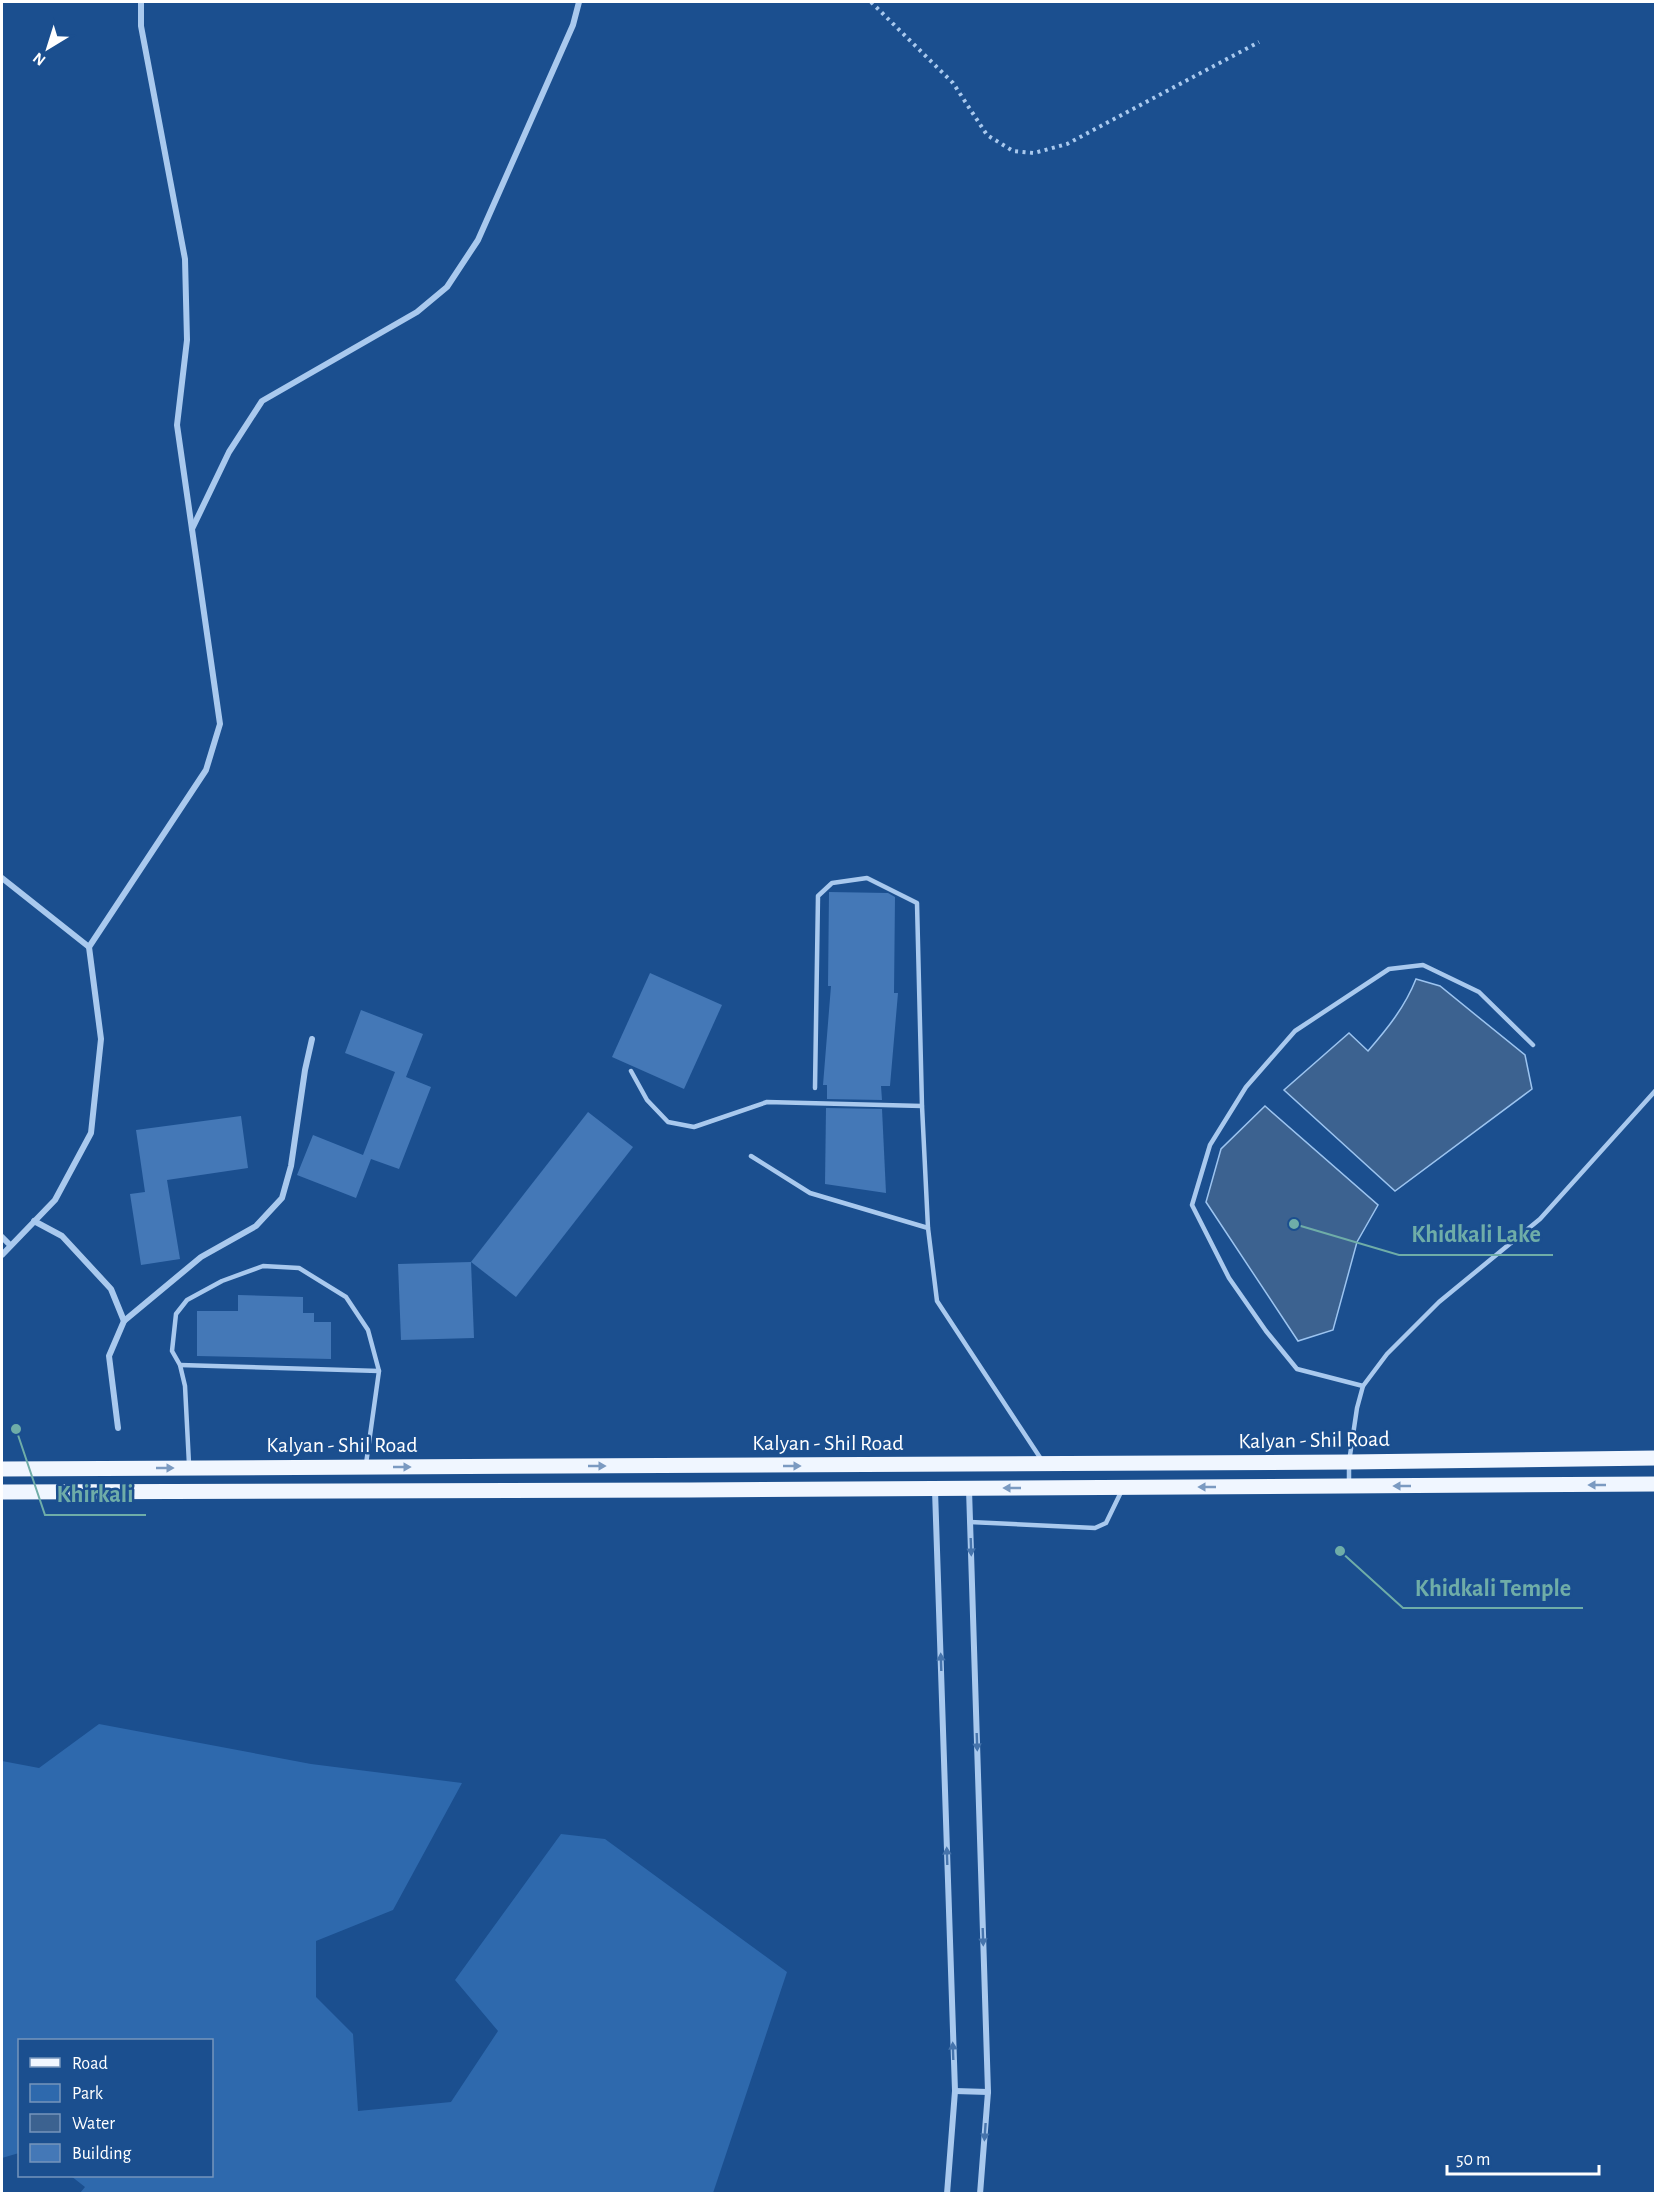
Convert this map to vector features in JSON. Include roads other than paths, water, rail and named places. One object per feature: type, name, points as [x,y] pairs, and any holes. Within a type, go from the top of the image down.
[{"type":"main road","name":"Kalyan - Shil Road","points":[[2,1469],[1349,1462],[1656,1458]]},
{"type":"main road","name":"Kalyan - Shil Road","points":[[2,1492],[1656,1484]]},
{"type":"street","points":[[2,1254],[55,1200],[91,1133],[101,1039],[89,947],[206,770],[220,724],[177,425],[187,340],[185,259],[141,26],[141,2]]},
{"type":"street","points":[[192,530],[229,452],[262,401],[417,312],[447,287],[478,240],[573,25],[579,2]]},
{"type":"street","points":[[2,878],[89,947]]},
{"type":"street","points":[[118,1428],[109,1356],[124,1321],[201,1257],[256,1226],[282,1198],[291,1166],[305,1070],[312,1039]]},
{"type":"street","points":[[34,1221],[62,1236],[111,1289],[124,1321]]},
{"type":"street","points":[[2,1237],[10,1245]]},
{"type":"street","points":[[935,1489],[955,2091],[946,2193]]},
{"type":"street","points":[[969,1489],[988,2092],[980,2193]]},
{"type":"street","points":[[955,2091],[988,2092]]},
{"type":"lane","points":[[814,1088],[818,897],[832,883],[867,878],[917,903],[922,1106],[928,1228],[937,1301],[1044,1464]]},
{"type":"lane","points":[[1363,1386],[1297,1369],[1266,1331],[1229,1278],[1192,1205],[1210,1145],[1246,1087],[1295,1031],[1389,969],[1423,965],[1479,992],[1533,1045]]},
{"type":"lane","points":[[631,1071],[647,1100],[668,1122],[694,1127],[767,1102],[922,1106]]},
{"type":"lane","points":[[1349,1487],[1349,1462],[1357,1408],[1363,1386],[1387,1354],[1439,1302],[1540,1219],[1656,1090]]},
{"type":"lane","points":[[751,1156],[810,1193],[928,1228]]},
{"type":"lane","points":[[189,1468],[186,1386],[180,1365],[172,1351],[176,1314],[187,1300],[222,1281],[264,1266],[299,1268],[346,1297],[368,1330],[379,1371],[366,1467]]},
{"type":"lane","points":[[180,1365],[379,1371]]},
{"type":"lane","points":[[970,1522],[1095,1528],[1106,1522],[1123,1488]]},
{"type":"water","points":[[1416,979],[1440,986],[1525,1055],[1532,1089],[1395,1191],[1284,1090],[1349,1033],[1368,1051],[1401,1008]]},
{"type":"water","points":[[1265,1106],[1378,1205],[1357,1242],[1333,1330],[1298,1341],[1206,1202],[1221,1149]]},
{"type":"place","name":"Khidkali Lake","points":[[1294,1224]]},
{"type":"place","name":"Khirkali","points":[[16,1429]]},
{"type":"place","name":"Khidkali Temple","points":[[1340,1551]]}]
